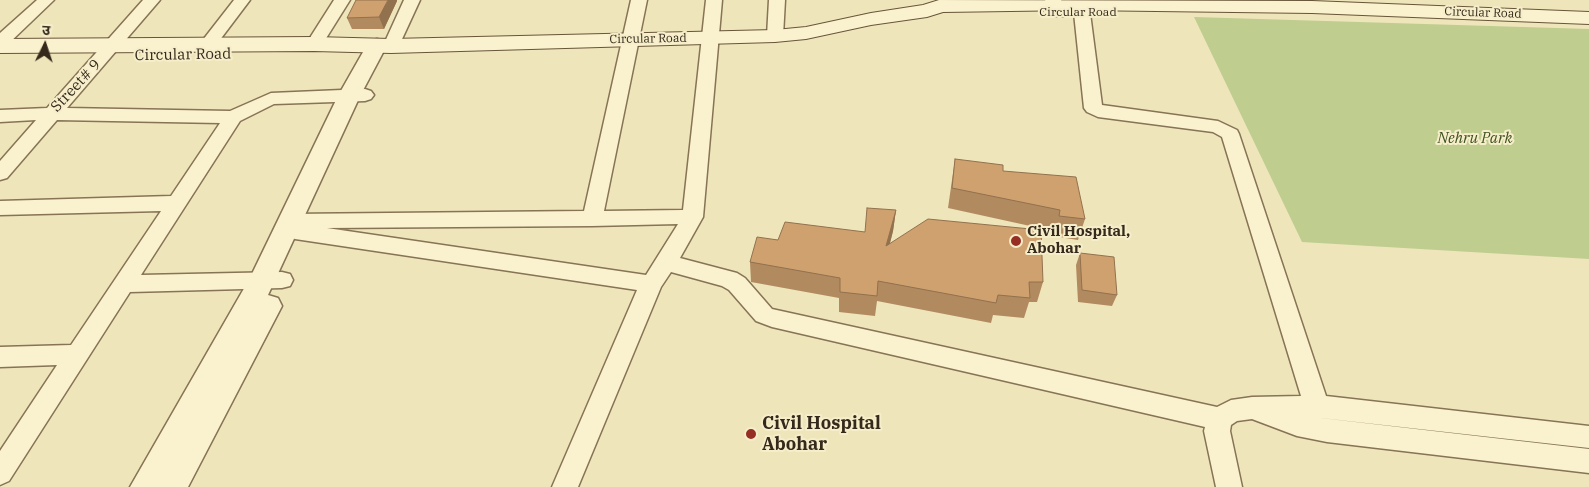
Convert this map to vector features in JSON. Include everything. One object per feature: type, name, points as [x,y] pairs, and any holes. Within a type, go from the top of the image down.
[{"type":"main road","name":"Circular Road","points":[[0,56],[207,45],[314,44],[378,46],[775,36],[814,32],[936,6],[943,14],[1055,6],[1312,7],[1589,18]]},
{"type":"main road","name":"Circular Road","points":[[1055,6],[1082,13],[1312,7],[1589,25]]},
{"type":"main road","name":"Circular Road","points":[[0,46],[108,51],[308,54],[378,46]]},
{"type":"street","points":[[0,42],[46,0]]},
{"type":"street","name":"Street# 9","points":[[0,173],[152,0]]},
{"type":"street","points":[[207,45],[242,0]]},
{"type":"street","points":[[314,44],[342,0]]},
{"type":"street","points":[[171,487],[298,226],[378,46],[412,0]]},
{"type":"street","points":[[592,219],[639,0]]},
{"type":"street","points":[[565,487],[651,284],[666,263],[693,217],[714,0]]},
{"type":"street","points":[[775,36],[777,0]]},
{"type":"street","points":[[1082,13],[1093,108],[1098,111],[1218,127],[1230,134],[1317,406]]},
{"type":"street","points":[[0,116],[50,114],[233,117],[271,99],[357,96]]},
{"type":"street","points":[[0,474],[233,117]]},
{"type":"street","points":[[0,208],[177,202]]},
{"type":"street","points":[[298,226],[693,217]]},
{"type":"street","points":[[298,226],[651,284]]},
{"type":"street","points":[[666,263],[729,279],[737,284],[764,315],[772,318],[1220,419]]},
{"type":"street","points":[[123,284],[272,280]]},
{"type":"street","points":[[147,487],[272,280]]},
{"type":"street","points":[[0,357],[77,355]]},
{"type":"street","points":[[1229,487],[1217,431],[1220,419],[1231,411],[1252,408],[1317,406],[1589,437]]},
{"type":"street","points":[[1252,408],[1297,425],[1327,431],[1589,461]]},
{"type":"green space","name":"Nehru Park","points":[[1194,17],[1589,29],[1589,259],[1302,242]]},
{"type":"building","points":[[356,0],[388,0],[379,17],[347,18]]},
{"type":"building","points":[[955,159],[1003,165],[1003,171],[1076,177],[1085,219],[1059,216],[1060,210],[952,188]]},
{"type":"building","points":[[867,208],[896,210],[886,246],[928,219],[1041,230],[1043,282],[1029,282],[1030,298],[998,295],[996,303],[878,281],[877,296],[840,292],[840,278],[750,262],[757,237],[778,240],[785,222],[865,232]]},
{"type":"building","points":[[1080,253],[1114,257],[1117,295],[1082,290]]},
{"type":"place","name":"Civil Hospital, Abohar","points":[[1016,241]]},
{"type":"place","name":"Civil Hospital Abohar","points":[[751,434]]}]
